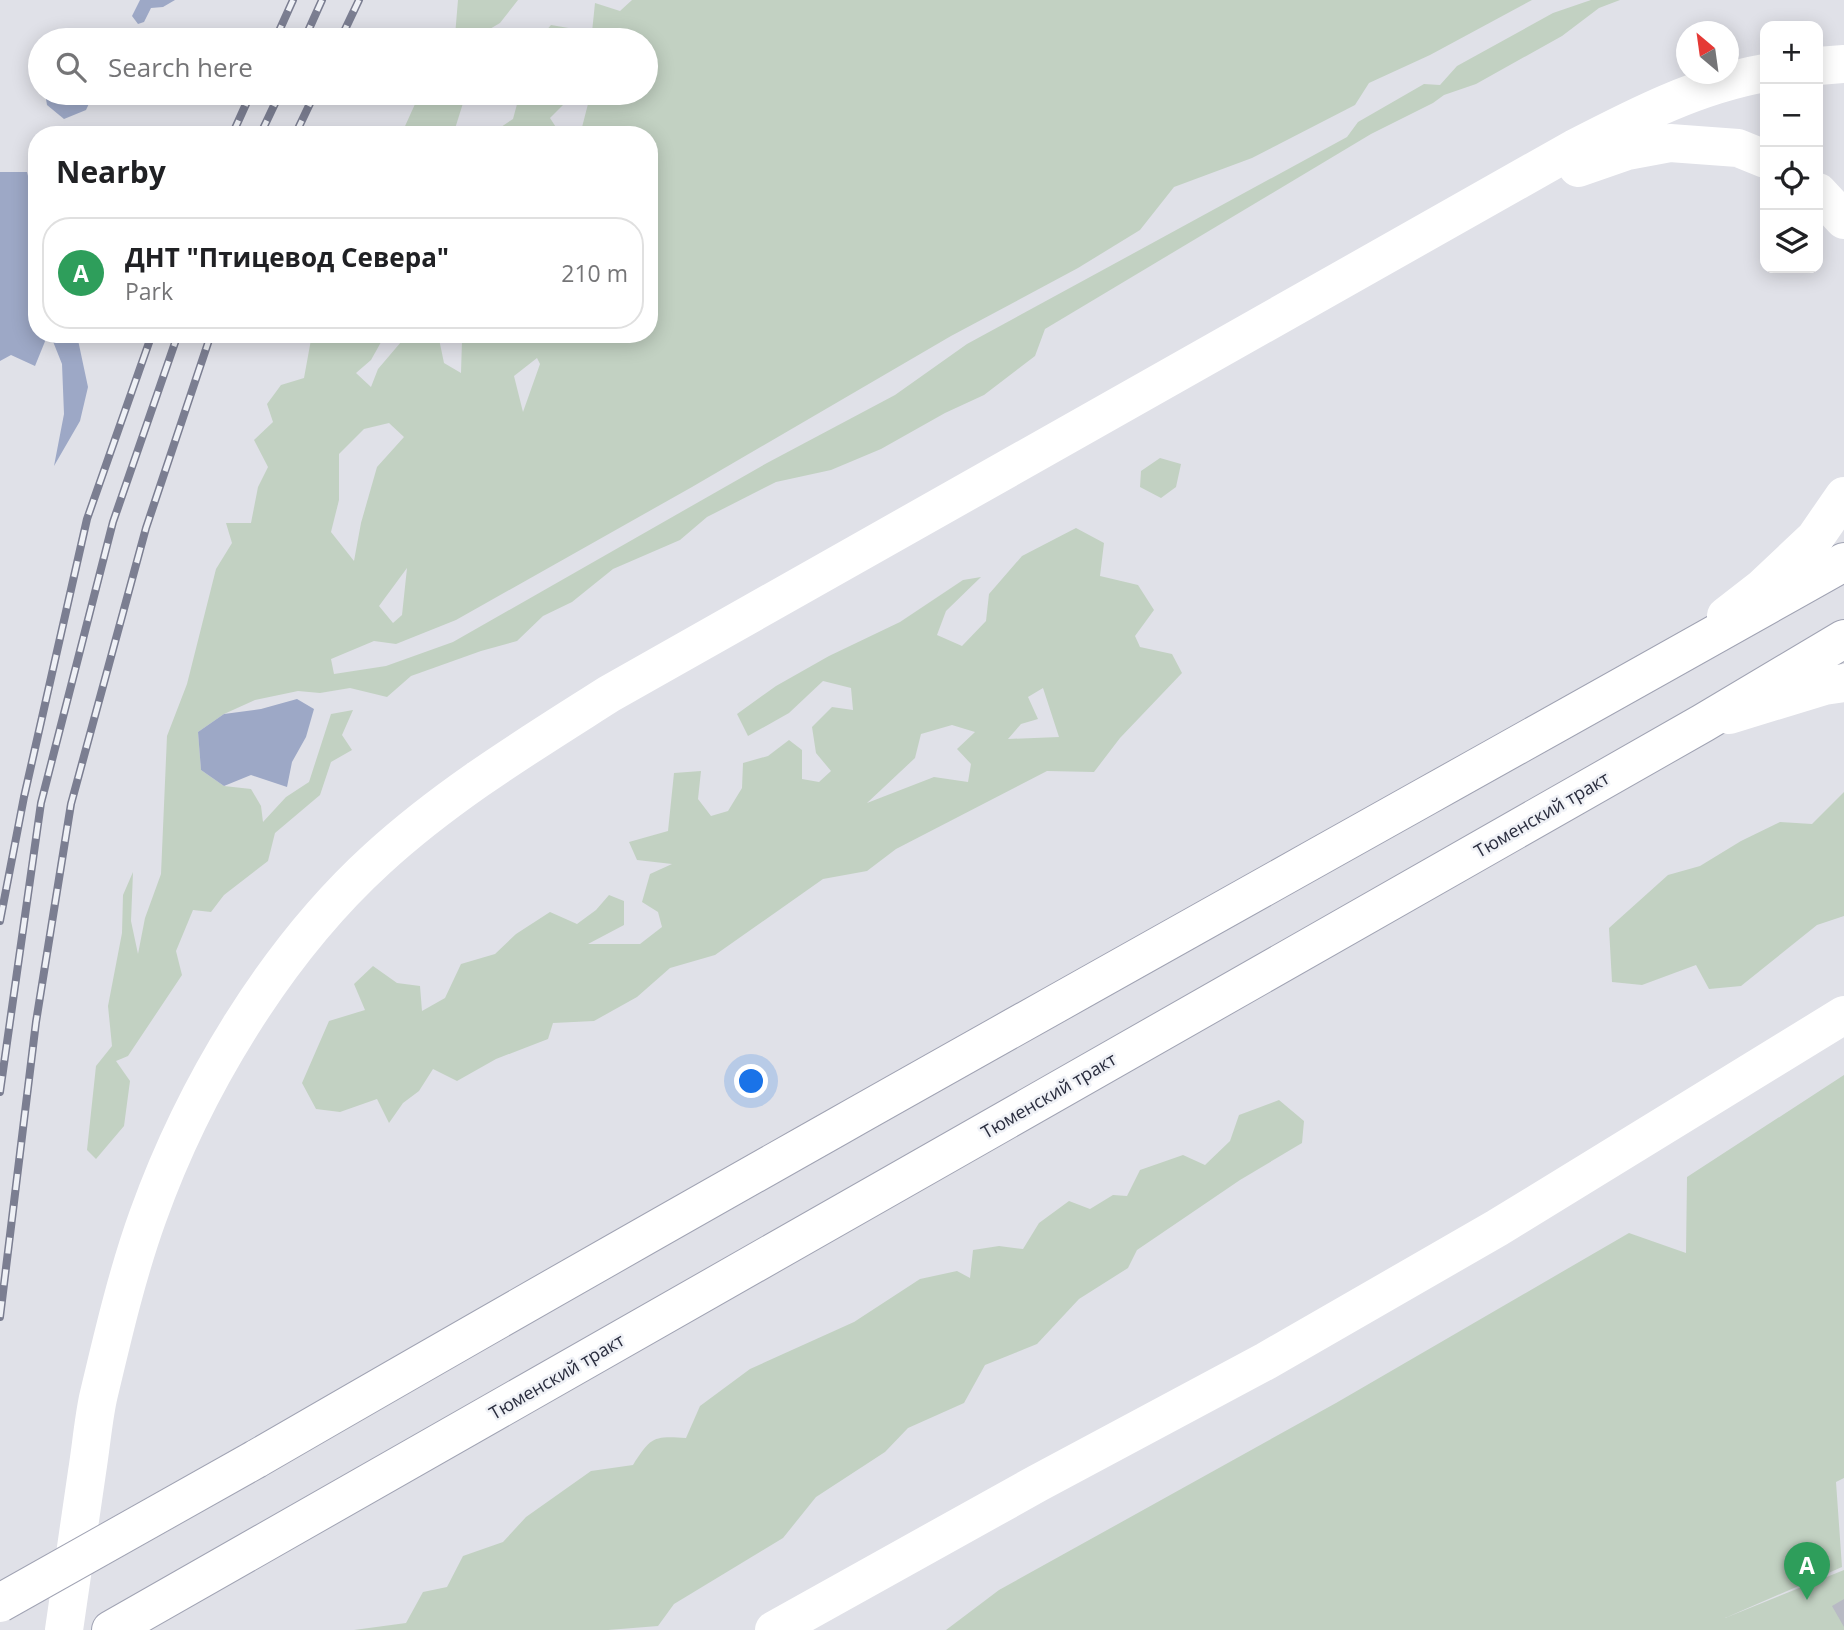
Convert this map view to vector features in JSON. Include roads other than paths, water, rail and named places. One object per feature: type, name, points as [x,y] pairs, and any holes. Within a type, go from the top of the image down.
[{"type":"main road","points":[[1823,66],[1844,64]]},
{"type":"main road","points":[[64,1630],[98,1401],[147,1218],[176,1147],[218,1062],[268,985],[318,922],[376,860],[500,762],[609,694],[1575,148],[1643,113],[1701,89],[1760,74]]},
{"type":"main road","points":[[1471,208],[1627,150],[1670,143],[1738,148],[1760,157]]},
{"type":"main road","points":[[1823,197],[1844,220]]},
{"type":"main road","points":[[1667,662],[1762,588],[1815,538],[1844,496]]},
{"type":"main road","points":[[0,1603],[886,1099],[1844,562]]},
{"type":"main road","name":"Тюменский тракт","points":[[111,1630],[254,1551],[1703,723],[1844,639]]},
{"type":"main road","points":[[1703,723],[1824,686],[1844,683]]},
{"type":"main road","points":[[774,1630],[1339,1319],[1497,1228],[1844,1015]]},
{"type":"water","points":[[140,0],[175,0],[163,7],[151,8],[144,22],[138,24],[132,16]]},
{"type":"water","points":[[47,105],[88,105],[86,110],[64,119]]},
{"type":"water","points":[[0,172],[27,172],[28,343],[44,343],[35,366],[11,355],[0,361]]},
{"type":"water","points":[[54,343],[79,343],[88,387],[80,421],[54,466],[64,414],[62,364]]},
{"type":"water","points":[[297,699],[314,709],[306,737],[292,762],[287,787],[251,775],[224,786],[201,770],[198,732],[224,714],[261,709]]},
{"type":"railway","points":[[280,28],[293,0]]},
{"type":"railway","points":[[309,28],[322,0]]},
{"type":"railway","points":[[346,28],[359,0]]},
{"type":"railway","points":[[236,126],[246,105]]},
{"type":"railway","points":[[264,126],[274,105]]},
{"type":"railway","points":[[299,126],[309,105]]},
{"type":"railway","points":[[0,921],[24,797],[87,519],[149,343]]},
{"type":"railway","points":[[0,1092],[41,803],[113,522],[175,343]]},
{"type":"railway","points":[[0,1317],[36,1022],[71,804],[146,528],[208,343]]},
{"type":"place","name":"ДНТ \"Птицевод Севера\"","points":[[1807,1600]]}]
